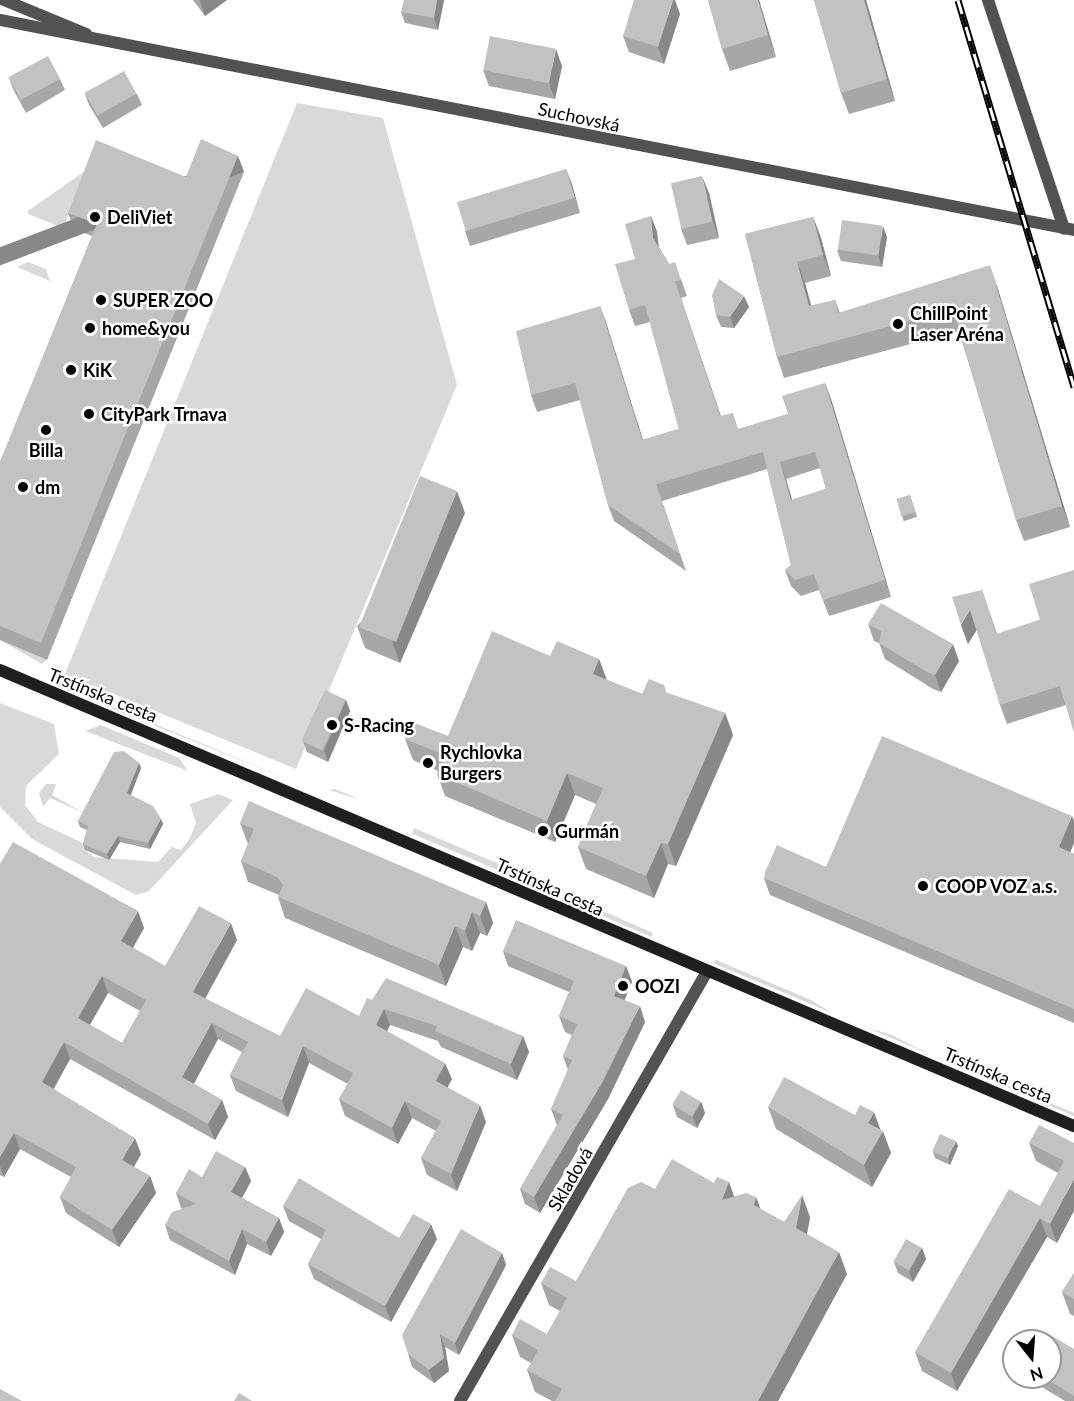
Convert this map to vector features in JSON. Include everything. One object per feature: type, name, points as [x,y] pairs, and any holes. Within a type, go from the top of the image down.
[{"type":"main road","name":"Trstínska cesta","points":[[0,670],[6,676],[706,973],[1074,1126]]},
{"type":"street","name":"Suchovská","points":[[4,0],[27,6],[87,35]]},
{"type":"street","points":[[988,0],[1069,230]]},
{"type":"street","name":"Suchovská","points":[[0,20],[60,35],[87,35],[1069,230]]},
{"type":"street","name":"Skladová","points":[[460,1401],[706,973]]},
{"type":"shaded area","points":[[297,103],[383,118],[457,385],[296,769],[65,674]]},
{"type":"shaded area","points":[[89,168],[63,228],[28,214],[28,211]]},
{"type":"shaded area","points":[[28,262],[46,269],[50,281],[17,267]]},
{"type":"shaded area","points":[[0,640],[47,660],[42,664]]},
{"type":"shaded area","points":[[58,684],[295,782],[56,686]]},
{"type":"shaded area","points":[[0,703],[54,724],[59,754],[26,786],[25,805],[38,822],[87,845],[85,850],[94,857],[158,862],[172,847],[181,850],[190,838],[196,823],[190,804],[218,794],[233,800],[149,891],[136,895],[32,839],[0,807]]},
{"type":"shaded area","points":[[101,725],[179,758],[188,771],[85,731]]},
{"type":"shaded area","points":[[46,784],[56,784],[52,795],[84,813],[50,798],[43,807],[39,793]]},
{"type":"shaded area","points":[[335,789],[361,800],[329,790]]},
{"type":"shaded area","points":[[414,828],[536,880],[533,885],[412,834]]},
{"type":"shaded area","points":[[578,905],[589,905],[653,933],[651,937]]},
{"type":"shaded area","points":[[716,960],[811,1000],[832,1013],[713,963]]},
{"type":"shaded area","points":[[868,1028],[892,1035],[929,1054]]},
{"type":"shaded area","points":[[938,1057],[1074,1113],[1074,1116]]},
{"type":"building","points":[[404,0],[437,0],[434,18],[401,12]]},
{"type":"building","points":[[634,0],[673,0],[658,47],[623,36]]},
{"type":"building","points":[[708,0],[758,0],[768,35],[722,49]]},
{"type":"building","points":[[814,0],[864,0],[887,79],[841,93]]},
{"type":"building","points":[[490,36],[556,49],[549,83],[483,70]]},
{"type":"building","points":[[48,56],[60,79],[20,100],[8,77]]},
{"type":"building","points":[[124,71],[137,94],[97,116],[85,93]]},
{"type":"building","name":"CityPark Trnava","points":[[201,139],[238,156],[41,643],[0,626],[0,462],[97,224],[68,213],[96,140],[186,177]]},
{"type":"building","points":[[566,169],[575,198],[466,231],[457,202]]},
{"type":"building","points":[[702,176],[713,222],[681,229],[671,183]]},
{"type":"building","points":[[651,216],[653,238],[669,264],[675,262],[681,280],[675,281],[720,416],[733,413],[738,429],[788,414],[782,396],[825,383],[885,580],[823,600],[814,574],[795,580],[785,570],[791,565],[763,452],[656,484],[680,554],[608,505],[575,383],[531,395],[516,331],[600,306],[642,440],[679,429],[645,305],[629,310],[615,264],[635,259],[625,224]],"holes":[[[815,452],[826,489],[791,500],[780,462]]]},
{"type":"building","points":[[813,217],[823,255],[797,262],[809,306],[835,300],[838,313],[990,265],[1062,506],[1016,520],[953,309],[777,357],[745,234]]},
{"type":"building","points":[[842,220],[883,226],[878,255],[838,250]]},
{"type":"building","points":[[719,279],[744,296],[730,317],[716,315],[712,295]]},
{"type":"building","points":[[420,476],[457,491],[396,642],[359,627]]},
{"type":"building","points":[[910,495],[915,512],[902,516],[897,499]]},
{"type":"building","points":[[1074,570],[1074,733],[1060,686],[1000,705],[970,610],[961,625],[952,597],[982,590],[996,634],[1040,620],[1029,584]]},
{"type":"building","points":[[881,603],[953,644],[935,675],[879,643],[881,631],[868,624]]},
{"type":"building","points":[[492,631],[550,656],[557,641],[599,659],[593,674],[642,694],[649,679],[664,685],[665,692],[725,713],[668,844],[661,843],[646,876],[578,847],[603,788],[567,773],[547,821],[437,774],[445,755],[405,739],[412,722],[448,736]]},
{"type":"building","points":[[325,690],[346,700],[322,750],[301,741]]},
{"type":"building","name":"COOP VOZ a.s.","points":[[882,736],[1072,816],[1059,847],[1074,854],[1074,1009],[764,878],[777,845],[826,867]]},
{"type":"building","points":[[124,751],[139,763],[127,793],[153,806],[161,819],[148,843],[118,836],[107,854],[83,844],[88,826],[78,821],[114,752]]},
{"type":"building","points":[[249,801],[486,902],[480,916],[472,912],[465,931],[455,926],[439,965],[278,897],[283,885],[277,877],[241,861],[254,829],[240,823]]},
{"type":"building","points":[[13,842],[138,911],[121,941],[165,966],[199,906],[231,923],[193,992],[280,1036],[306,988],[359,1016],[367,998],[372,1000],[386,978],[523,1036],[511,1064],[435,1031],[437,1026],[384,1009],[376,1025],[445,1063],[436,1081],[480,1105],[451,1174],[421,1158],[441,1121],[405,1101],[392,1128],[339,1099],[353,1073],[303,1046],[282,1100],[230,1075],[248,1042],[212,1023],[182,1077],[222,1100],[208,1124],[64,1042],[42,1082],[135,1138],[122,1160],[150,1176],[112,1230],[60,1197],[76,1167],[14,1133],[0,1157],[0,864]],"holes":[[[102,976],[146,1000],[122,1043],[78,1018]]]},
{"type":"building","points":[[516,920],[626,966],[614,996],[640,1006],[602,1083],[534,1197],[520,1189],[563,1115],[551,1109],[572,1060],[563,1056],[577,1024],[559,1016],[574,981],[503,951]]},
{"type":"building","points":[[784,1077],[855,1115],[860,1105],[874,1112],[868,1123],[883,1131],[864,1165],[768,1107]]},
{"type":"building","points":[[681,1090],[701,1102],[692,1116],[672,1105]]},
{"type":"building","points":[[1039,1125],[1074,1143],[1074,1179],[1050,1224],[1040,1218],[951,1373],[915,1352],[1009,1189],[1040,1206],[1056,1177],[1064,1161],[1029,1143]]},
{"type":"building","points":[[940,1134],[956,1141],[948,1158],[932,1151]]},
{"type":"building","points":[[216,1151],[245,1167],[231,1192],[279,1218],[266,1242],[242,1229],[229,1261],[165,1225],[172,1212],[196,1204],[176,1193],[189,1169],[202,1177]]},
{"type":"building","points":[[672,1159],[714,1183],[717,1177],[729,1182],[722,1200],[746,1193],[756,1197],[754,1205],[784,1222],[802,1195],[796,1228],[839,1252],[758,1401],[555,1401],[562,1389],[527,1370],[538,1350],[512,1335],[520,1319],[547,1334],[567,1298],[541,1283],[550,1267],[576,1281],[628,1188],[641,1182],[655,1189]]},
{"type":"building","points":[[299,1178],[399,1238],[413,1214],[431,1224],[385,1306],[308,1264],[326,1230],[283,1206]]},
{"type":"building","points":[[461,1229],[502,1253],[455,1343],[440,1334],[444,1358],[429,1370],[408,1354],[402,1335]]},
{"type":"building","points":[[906,1239],[922,1248],[909,1270],[893,1262]]},
{"type":"building","points":[[1074,1273],[1074,1299],[1062,1292]]},
{"type":"building","points":[[1062,1342],[1074,1349],[1074,1396],[1062,1389]]},
{"type":"building","points":[[0,1389],[22,1401],[0,1401]]},
{"type":"building","points":[[239,1393],[252,1401],[234,1401]]},
{"type":"railway","points":[[958,0],[1074,387]]},
{"type":"place","name":"DeliViet","points":[[95,217]]},
{"type":"place","name":"SUPER ZOO","points":[[101,300]]},
{"type":"place","name":"ChillPoint Laser Aréna","points":[[898,324]]},
{"type":"place","name":"home&you","points":[[90,328]]},
{"type":"place","name":"KiK","points":[[71,370]]},
{"type":"place","name":"CityPark Trnava","points":[[89,414]]},
{"type":"place","name":"Billa","points":[[46,430]]},
{"type":"place","name":"dm","points":[[23,487]]},
{"type":"place","name":"S-Racing","points":[[332,725]]},
{"type":"place","name":"Rychlovka Burgers","points":[[428,763]]},
{"type":"place","name":"Gurmán","points":[[543,831]]},
{"type":"place","name":"COOP VOZ a.s.","points":[[923,886]]},
{"type":"place","name":"OOZI","points":[[623,986]]}]
